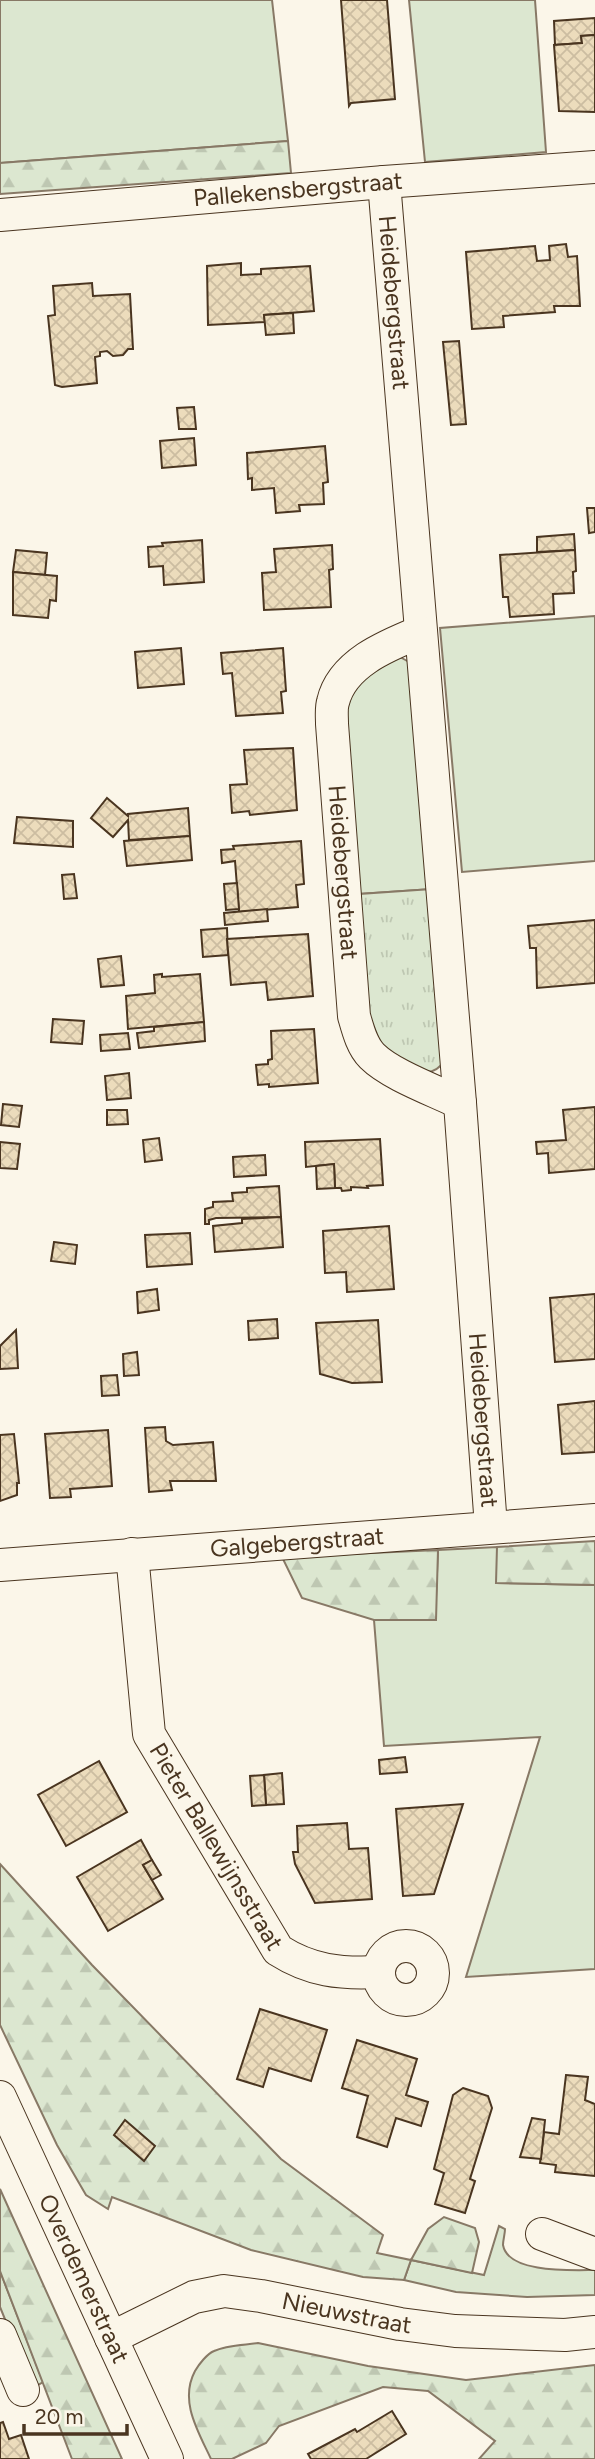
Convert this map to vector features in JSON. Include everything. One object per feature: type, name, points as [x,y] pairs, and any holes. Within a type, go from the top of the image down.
[{"type":"street","name":"Pallekensbergstraat","points":[[0,215],[595,167]]},
{"type":"street","name":"Heidebergstraat","points":[[384,182],[460,1103],[491,1528]]},
{"type":"street","name":"Heidebergstraat","points":[[420,632],[388,645],[358,665],[341,683],[333,702],[332,724],[354,1016],[361,1039],[372,1056],[390,1069],[460,1103]]},
{"type":"street","name":"Galgebergstraat","points":[[0,1565],[595,1520]]},
{"type":"street","name":"Pieter Ballewijnsstraat","points":[[132,1554],[149,1734],[162,1758],[278,1950],[293,1960],[321,1968],[345,1973],[379,1972]]},
{"type":"street","name":"Overdemerstraat","points":[[0,2098],[167,2459]]},
{"type":"street","points":[[542,2234],[595,2254]]},
{"type":"street","name":"Nieuwstraat","points":[[111,2338],[194,2297],[224,2291],[400,2324],[455,2331],[565,2335],[595,2333]]},
{"type":"street","points":[[0,2335],[23,2390]]},
{"type":"green space","points":[[0,0],[272,0],[288,141],[0,163]]},
{"type":"green space","points":[[409,0],[535,0],[546,152],[425,162]]},
{"type":"green space","points":[[288,141],[291,173],[0,194],[0,163]]},
{"type":"green space","points":[[595,616],[595,861],[462,872],[440,628]]},
{"type":"green space","points":[[400,657],[409,662],[432,889],[359,894],[345,720],[347,707],[362,681]]},
{"type":"green space","points":[[432,889],[444,1061],[438,1068],[428,1072],[420,1071],[401,1060],[377,1040],[368,1010],[363,970],[359,894]]},
{"type":"green space","points":[[595,1541],[595,1585],[496,1583],[497,1547]]},
{"type":"green space","points":[[497,1547],[497,1583],[595,1585],[595,1969],[466,1977],[540,1737],[384,1746],[374,1620],[435,1620],[438,1550]]},
{"type":"green space","points":[[438,1550],[436,1620],[374,1620],[302,1598],[282,1557]]},
{"type":"green space","points":[[0,1864],[92,1965],[281,2159],[383,2235],[377,2253],[411,2260],[404,2280],[363,2277],[251,2250],[112,2197],[108,2209],[86,2195],[57,2145],[0,2025]]},
{"type":"green space","points":[[0,2189],[122,2459],[72,2459],[0,2271]]},
{"type":"green space","points":[[444,2217],[475,2228],[479,2242],[472,2273],[411,2260],[428,2229]]},
{"type":"green space","points":[[499,2226],[505,2229],[503,2245],[508,2254],[517,2261],[529,2266],[558,2270],[595,2270],[595,2295],[527,2297],[456,2292],[404,2280],[411,2260],[484,2275]]},
{"type":"green space","points":[[0,2271],[43,2382],[33,2388],[0,2307]]},
{"type":"green space","points":[[258,2343],[368,2366],[466,2380],[595,2365],[595,2459],[479,2459],[495,2441],[428,2391],[383,2387],[279,2426],[266,2443],[232,2459],[211,2459],[196,2427],[190,2405],[189,2393],[195,2371],[214,2351]]},
{"type":"building","points":[[341,0],[387,0],[395,99],[351,103],[349,106]]},
{"type":"building","points":[[595,18],[595,35],[581,36],[582,43],[555,45],[554,21]]},
{"type":"building","points":[[595,35],[595,112],[559,111],[554,45],[582,43],[581,36]]},
{"type":"building","points":[[566,244],[568,257],[577,256],[580,306],[554,306],[555,312],[503,316],[504,327],[472,329],[466,252],[535,246],[537,261],[550,260],[549,246]]},
{"type":"building","points":[[241,263],[241,275],[261,274],[261,269],[310,266],[314,311],[264,315],[265,322],[208,325],[207,266]]},
{"type":"building","points":[[92,283],[93,296],[130,294],[133,349],[128,349],[123,355],[113,356],[107,351],[100,352],[100,356],[95,357],[97,383],[62,387],[55,385],[48,316],[55,315],[53,286]]},
{"type":"building","points":[[293,313],[294,333],[266,335],[264,315]]},
{"type":"building","points":[[459,341],[466,424],[451,425],[443,342]]},
{"type":"building","points":[[194,407],[196,429],[179,429],[177,408]]},
{"type":"building","points":[[194,438],[196,465],[162,468],[160,441]]},
{"type":"building","points":[[325,446],[328,482],[323,483],[324,504],[299,505],[300,511],[276,513],[274,488],[252,490],[252,478],[248,479],[247,453]]},
{"type":"building","points":[[587,508],[595,508],[595,532],[589,533]]},
{"type":"building","points":[[574,534],[575,550],[537,552],[537,537]]},
{"type":"building","points":[[202,540],[204,582],[164,585],[163,566],[149,567],[148,547],[163,546],[162,543]]},
{"type":"building","points":[[332,545],[333,569],[329,570],[331,607],[264,610],[262,573],[276,572],[274,549]]},
{"type":"building","points":[[16,550],[47,553],[45,575],[13,572]]},
{"type":"building","points":[[575,550],[574,593],[553,594],[554,614],[510,617],[508,597],[503,597],[500,555]]},
{"type":"building","points":[[13,572],[57,576],[56,601],[50,600],[48,618],[13,615]]},
{"type":"building","points":[[181,648],[184,684],[138,688],[135,652]]},
{"type":"building","points":[[283,648],[286,691],[281,692],[283,713],[236,716],[232,673],[223,674],[221,653]]},
{"type":"building","points":[[293,748],[297,810],[250,815],[249,811],[232,813],[230,785],[247,784],[244,750]]},
{"type":"building","points":[[107,798],[128,816],[188,808],[190,836],[129,840],[128,820],[113,837],[91,818]]},
{"type":"building","points":[[17,817],[73,821],[73,847],[14,843]]},
{"type":"building","points":[[190,836],[192,860],[127,866],[124,841]]},
{"type":"building","points":[[301,841],[304,884],[296,885],[298,907],[239,912],[235,861],[222,863],[221,850],[234,849],[233,846]]},
{"type":"building","points":[[74,874],[77,898],[64,899],[62,875]]},
{"type":"building","points":[[237,883],[239,909],[226,910],[224,884]]},
{"type":"building","points":[[267,909],[268,921],[225,925],[224,913]]},
{"type":"building","points":[[595,920],[595,983],[537,988],[536,948],[530,948],[528,926]]},
{"type":"building","points":[[227,928],[228,955],[203,957],[201,930]]},
{"type":"building","points":[[308,934],[313,996],[268,1000],[266,982],[231,985],[227,939]]},
{"type":"building","points":[[121,956],[124,985],[101,987],[98,959]]},
{"type":"building","points":[[162,974],[162,977],[200,974],[204,1022],[128,1029],[126,996],[155,993],[154,975]]},
{"type":"building","points":[[53,1019],[84,1021],[82,1044],[51,1042]]},
{"type":"building","points":[[204,1022],[205,1041],[139,1048],[137,1033],[154,1031],[154,1027]]},
{"type":"building","points":[[314,1029],[318,1083],[269,1087],[269,1084],[258,1085],[256,1065],[268,1064],[268,1060],[272,1059],[271,1031]]},
{"type":"building","points":[[128,1033],[130,1049],[101,1051],[100,1035]]},
{"type":"building","points":[[129,1073],[131,1098],[107,1100],[105,1076]]},
{"type":"building","points":[[3,1104],[22,1106],[19,1127],[1,1125]]},
{"type":"building","points":[[595,1107],[595,1169],[549,1173],[548,1153],[537,1154],[536,1142],[566,1140],[563,1110]]},
{"type":"building","points":[[107,1110],[127,1110],[128,1124],[107,1125]]},
{"type":"building","points":[[159,1138],[162,1160],[145,1162],[143,1140]]},
{"type":"building","points":[[380,1139],[383,1185],[351,1187],[351,1190],[342,1191],[341,1188],[335,1188],[334,1164],[306,1167],[305,1142]]},
{"type":"building","points":[[0,1142],[20,1144],[17,1169],[0,1168]]},
{"type":"building","points":[[265,1155],[266,1175],[234,1177],[233,1157]]},
{"type":"building","points":[[334,1164],[335,1188],[317,1189],[316,1166]]},
{"type":"building","points":[[279,1186],[281,1217],[216,1218],[205,1224],[205,1209],[213,1207],[213,1202],[233,1201],[232,1193],[247,1192],[247,1188]]},
{"type":"building","points":[[281,1217],[283,1247],[215,1252],[213,1226],[242,1223],[242,1219]]},
{"type":"building","points":[[389,1226],[394,1289],[347,1292],[346,1272],[325,1273],[323,1231]]},
{"type":"building","points":[[190,1233],[192,1264],[147,1267],[145,1235]]},
{"type":"building","points":[[54,1242],[77,1245],[75,1264],[51,1261]]},
{"type":"building","points":[[157,1289],[159,1310],[138,1313],[137,1292]]},
{"type":"building","points":[[595,1294],[595,1359],[555,1362],[550,1298]]},
{"type":"building","points":[[277,1319],[278,1338],[249,1340],[248,1321]]},
{"type":"building","points":[[378,1320],[382,1382],[352,1383],[320,1374],[316,1323]]},
{"type":"building","points":[[16,1330],[18,1368],[0,1369],[0,1346]]},
{"type":"building","points":[[137,1352],[139,1375],[124,1376],[123,1354]]},
{"type":"building","points":[[117,1375],[119,1395],[102,1396],[101,1376]]},
{"type":"building","points":[[595,1401],[595,1452],[562,1454],[558,1405]]},
{"type":"building","points":[[165,1427],[166,1441],[173,1445],[213,1442],[216,1481],[170,1481],[172,1490],[149,1492],[145,1428]]},
{"type":"building","points":[[108,1430],[112,1486],[70,1489],[71,1497],[50,1498],[45,1434]]},
{"type":"building","points":[[14,1434],[19,1483],[17,1495],[0,1501],[0,1435]]},
{"type":"building","points":[[405,1757],[407,1772],[380,1774],[379,1760]]},
{"type":"building","points":[[99,1761],[127,1812],[66,1846],[38,1795]]},
{"type":"building","points":[[282,1773],[284,1804],[266,1805],[264,1775]]},
{"type":"building","points":[[264,1775],[266,1805],[252,1806],[250,1776]]},
{"type":"building","points":[[463,1804],[434,1894],[403,1896],[396,1809]]},
{"type":"building","points":[[347,1823],[349,1849],[368,1848],[372,1899],[315,1903],[295,1864],[293,1852],[298,1852],[297,1826]]},
{"type":"building","points":[[141,1840],[152,1860],[143,1865],[163,1899],[108,1931],[77,1877]]},
{"type":"building","points":[[152,1860],[161,1875],[152,1880],[143,1865]]},
{"type":"building","points":[[260,2009],[327,2030],[311,2081],[269,2068],[263,2087],[237,2079]]},
{"type":"building","points":[[357,2040],[417,2059],[406,2095],[428,2102],[421,2126],[396,2118],[387,2147],[357,2137],[368,2096],[342,2088]]},
{"type":"building","points":[[566,2075],[588,2077],[585,2100],[595,2104],[595,2176],[555,2172],[556,2165],[540,2163],[544,2132],[559,2134]]},
{"type":"building","points":[[463,2088],[488,2096],[492,2108],[470,2179],[475,2181],[465,2213],[435,2204],[444,2173],[434,2169],[453,2095]]},
{"type":"building","points":[[532,2118],[545,2120],[541,2159],[520,2157]]},
{"type":"building","points":[[125,2120],[155,2146],[144,2161],[114,2135]]},
{"type":"building","points":[[392,2411],[406,2434],[366,2459],[311,2459],[308,2454],[355,2429],[357,2432]]},
{"type":"building","points":[[3,2422],[9,2439],[21,2435],[29,2459],[0,2459],[0,2423]]}]
